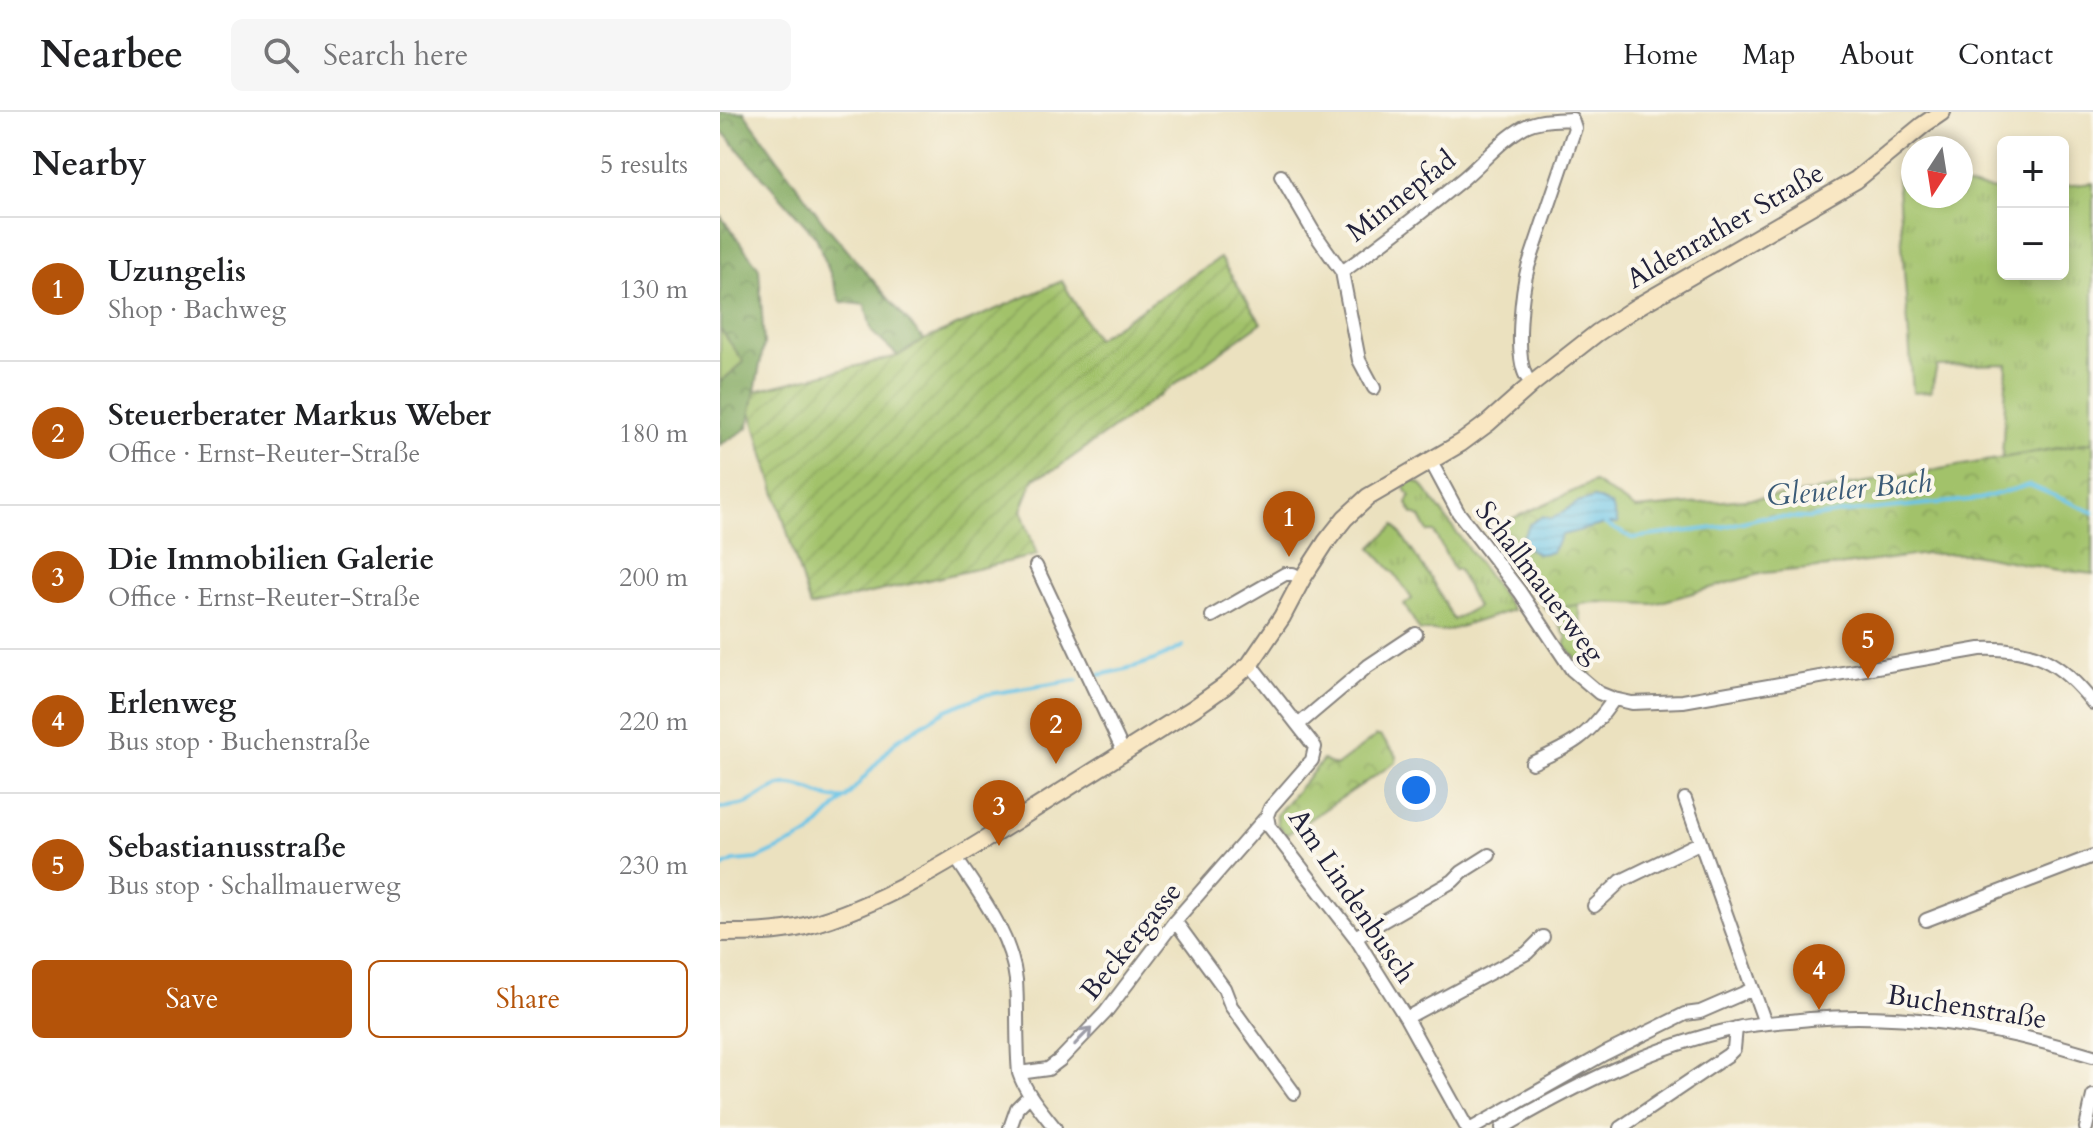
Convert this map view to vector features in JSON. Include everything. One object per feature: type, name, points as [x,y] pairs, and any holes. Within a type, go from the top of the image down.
[{"type":"street","name":"Aldenrather Straße","points":[[720,933],[775,931],[817,922],[869,902],[956,858],[1194,708],[1250,664],[1282,617],[1302,579],[1345,518],[1368,497],[1461,443],[1597,333],[1856,180],[1942,112]]},
{"type":"street","name":"Minnepfad","points":[[1342,272],[1413,220],[1506,139],[1538,121],[1572,119],[1575,128],[1524,283],[1521,354],[1525,374],[1532,384]]},
{"type":"street","name":"Minnepfad","points":[[1281,176],[1342,272],[1359,360],[1374,388]]},
{"type":"street","name":"Schallmauerweg","points":[[1430,460],[1458,512],[1520,592],[1572,670],[1599,693],[1614,699],[1645,703],[1683,701],[1965,651],[2004,648],[2050,661],[2078,683],[2093,703]]},
{"type":"street","points":[[1036,566],[1124,753]]},
{"type":"street","points":[[1212,616],[1285,574],[1302,579]]},
{"type":"street","points":[[1298,725],[1368,666],[1416,634]]},
{"type":"street","name":"Am Lindenbusch","points":[[1250,664],[1315,747],[1312,760],[1270,808],[1267,816],[1269,826],[1355,937],[1406,1018],[1467,1128]]},
{"type":"street","points":[[1532,763],[1587,734],[1614,699]]},
{"type":"street","points":[[1685,799],[1765,1023]]},
{"type":"street","name":"Beckergasse","points":[[1019,1073],[1039,1072],[1060,1060],[1105,1013],[1175,921],[1267,816]]},
{"type":"street","points":[[1594,906],[1621,881],[1699,843]]},
{"type":"street","points":[[1355,937],[1453,881],[1489,855]]},
{"type":"street","points":[[1926,920],[2093,856]]},
{"type":"street","points":[[956,858],[994,916],[1010,953],[1016,977],[1019,1073],[1022,1084],[1055,1128]]},
{"type":"street","points":[[1175,921],[1294,1093]]},
{"type":"street","points":[[1406,1018],[1527,953],[1543,937]]},
{"type":"street","points":[[1473,1128],[1604,1054],[1685,1014],[1700,1012],[1753,989]]},
{"type":"street","name":"Buchenstraße","points":[[1502,1128],[1592,1079],[1639,1058],[1736,1028],[1765,1023],[1839,1016],[1911,1019],[2003,1033],[2093,1056]]},
{"type":"street","points":[[1620,1128],[1728,1055],[1734,1049],[1736,1028]]},
{"type":"street","points":[[1010,1128],[1017,1108],[1030,1095]]},
{"type":"street","points":[[2086,1128],[2093,1096]]},
{"type":"green space","points":[[720,112],[744,112],[824,223],[924,340],[898,356],[872,332],[865,305],[841,302],[816,237],[720,129]]},
{"type":"green space","points":[[1897,176],[1901,176],[1901,208],[1973,208],[1973,187],[1997,190],[1997,280],[2069,280],[2069,185],[2093,183],[2093,442],[2002,458],[2007,364],[1937,366],[1931,392],[1913,393]]},
{"type":"green space","points":[[720,215],[759,268],[764,344],[748,428],[720,445],[720,382],[743,362],[720,329]]},
{"type":"green space","points":[[1220,258],[1261,323],[1057,468],[1034,478],[1021,510],[1037,555],[810,607],[751,412],[755,391],[898,356],[924,340],[1062,281],[1096,339]]},
{"type":"green space","points":[[720,329],[744,362],[720,382]]},
{"type":"green space","points":[[2093,442],[2093,574],[1972,554],[1926,554],[1763,573],[1654,604],[1595,602],[1546,610],[1491,528],[1594,482],[1636,509],[1799,494]]},
{"type":"green space","points":[[1413,480],[1421,484],[1513,610],[1447,631],[1420,631],[1404,604],[1412,599],[1395,574],[1371,548],[1395,525],[1433,582],[1453,620],[1477,607],[1458,569],[1454,570],[1434,532],[1428,532],[1420,517],[1413,514],[1407,504],[1410,496],[1404,487]]},
{"type":"green space","points":[[1578,604],[1591,676],[1565,646],[1567,638],[1549,608]]},
{"type":"green space","points":[[1380,736],[1397,756],[1396,762],[1286,835],[1277,824],[1277,814],[1323,760],[1336,766]]},
{"type":"water","points":[[1595,498],[1612,506],[1618,524],[1605,524],[1562,535],[1552,552],[1538,554],[1519,543],[1530,524],[1543,516],[1552,519],[1577,503]]},
{"type":"waterway","name":"Gleueler Bach","points":[[1605,524],[1632,538],[1723,527],[1762,517],[1809,518],[1979,499],[2029,485],[2093,512]]},
{"type":"waterway","name":"Gleueler Bach","points":[[1099,675],[1142,664],[1183,646]]},
{"type":"waterway","name":"Gleueler Bach","points":[[720,808],[745,804],[785,785],[838,799],[846,798],[897,740],[946,710],[983,695],[1077,680]]},
{"type":"waterway","points":[[720,868],[734,861],[757,859],[809,835],[844,799]]},
{"type":"place","name":"Uzungelis","points":[[1289,557]]},
{"type":"place","name":"Sebastianusstraße","points":[[1868,679]]},
{"type":"place","name":"Steuerberater Markus Weber","points":[[1056,764]]},
{"type":"place","name":"Die Immobilien Galerie","points":[[999,846]]},
{"type":"place","name":"Erlenweg","points":[[1819,1010]]}]
